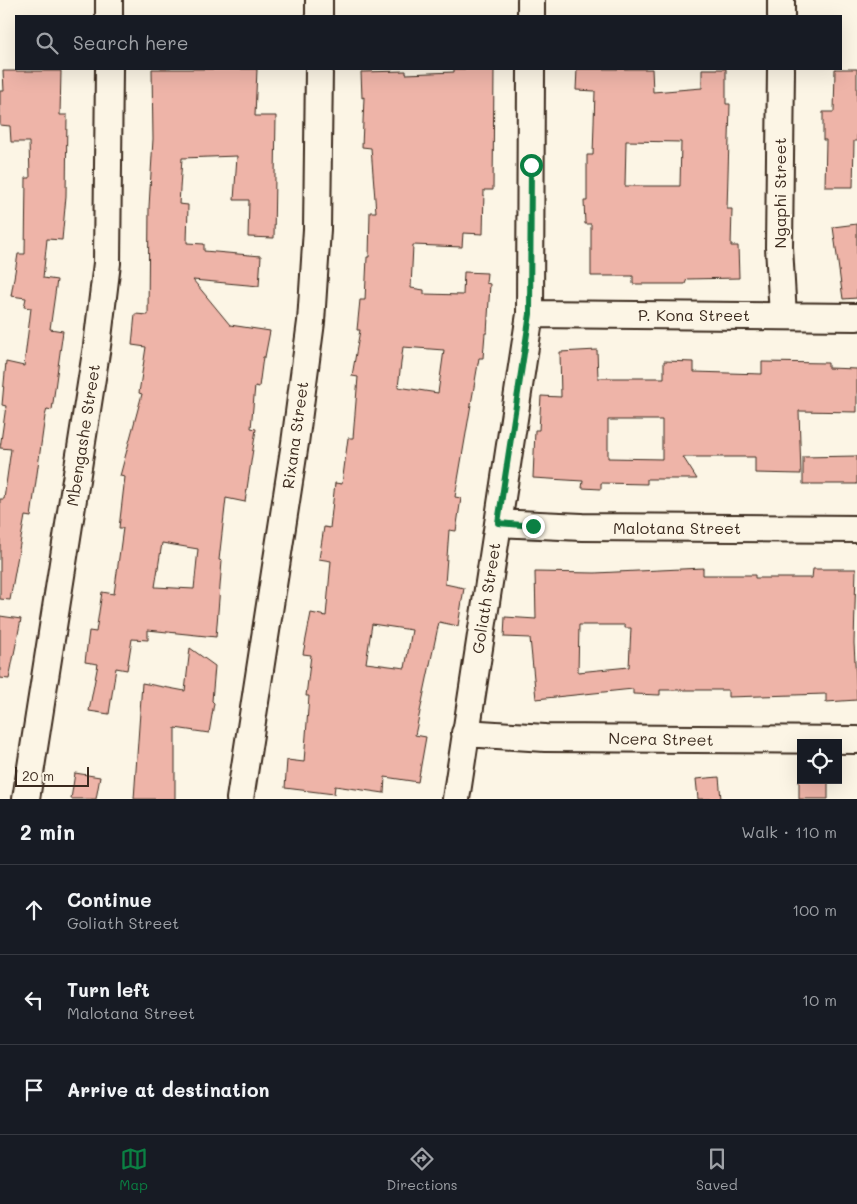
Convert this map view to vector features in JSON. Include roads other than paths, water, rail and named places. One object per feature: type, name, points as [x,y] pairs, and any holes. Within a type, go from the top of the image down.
[{"type":"street","points":[[109,0],[109,15]]},
{"type":"street","points":[[319,0],[319,15]]},
{"type":"street","points":[[531,15],[532,0]]},
{"type":"street","points":[[781,0],[781,15]]},
{"type":"street","name":"Mbengashe Street","points":[[26,799],[94,366],[107,263],[109,70]]},
{"type":"street","name":"Rixana Street","points":[[240,799],[295,443],[311,322],[317,239],[319,70]]},
{"type":"street","name":"Goliath Street","points":[[456,799],[530,314],[531,70]]},
{"type":"street","name":"Ngaphi Street","points":[[781,70],[779,247],[783,316]]},
{"type":"street","name":"P. Kona Street","points":[[530,314],[857,317]]},
{"type":"street","name":"Malotana Street","points":[[498,523],[582,527],[857,529]]},
{"type":"street","name":"Ncera Street","points":[[465,734],[545,738],[857,740]]}]
